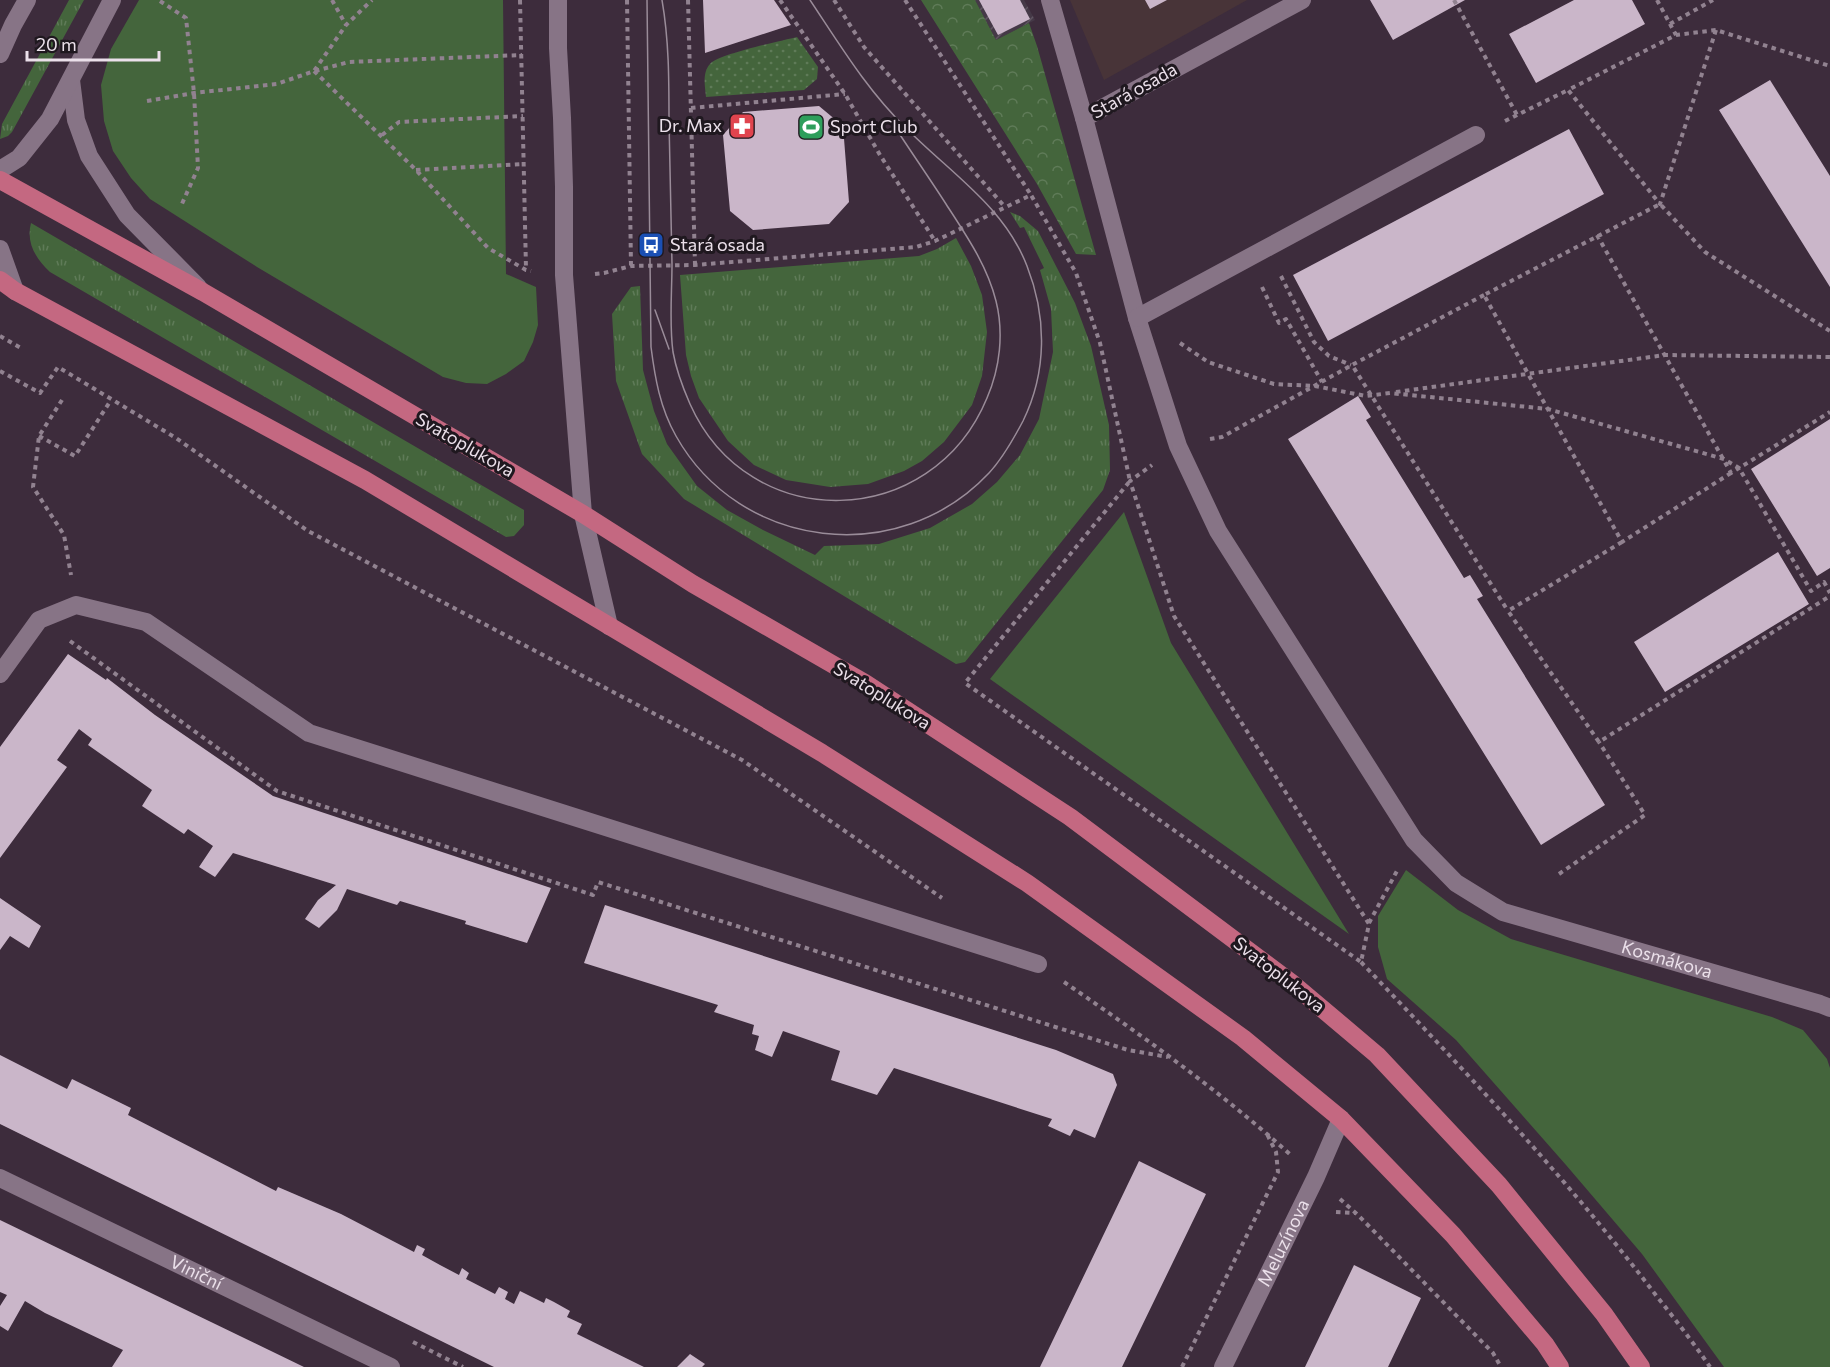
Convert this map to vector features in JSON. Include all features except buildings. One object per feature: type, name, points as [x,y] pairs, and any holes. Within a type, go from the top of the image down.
[{"type":"main road","name":"Svatoplukova","points":[[0,180],[203,292],[583,514],[693,584],[865,683],[1060,810],[1293,984],[1377,1055],[1499,1185],[1604,1314],[1641,1367]]},
{"type":"main road","points":[[8,286],[365,480],[822,753],[1027,883],[1243,1038],[1341,1119],[1453,1235],[1545,1344],[1560,1367]]},
{"type":"street","points":[[0,54],[7,29],[27,0]]},
{"type":"street","points":[[0,170],[19,158],[50,119],[112,0]]},
{"type":"street","points":[[558,0],[564,275],[583,514],[609,626]]},
{"type":"street","points":[[1050,0],[1084,118]]},
{"type":"street","name":"Stará osada","points":[[1302,0],[1084,118],[1137,318],[1178,446],[1218,531],[1414,840]]},
{"type":"street","points":[[71,80],[76,120],[89,156],[127,215],[203,292]]},
{"type":"street","points":[[1137,318],[1476,135]]},
{"type":"street","points":[[0,249],[8,286]]},
{"type":"street","points":[[0,674],[39,620],[76,605],[146,622],[309,733],[1038,964]]},
{"type":"street","name":"Kosmákova","points":[[1414,840],[1456,883],[1503,912],[1830,1008]]},
{"type":"street","name":"Meluzínova","points":[[1223,1367],[1316,1177],[1341,1119]]},
{"type":"street","name":"Viniční","points":[[0,1178],[391,1367]]},
{"type":"path","points":[[332,0],[346,25]]},
{"type":"path","points":[[314,71],[346,25],[372,0]]},
{"type":"path","points":[[520,0],[526,270]]},
{"type":"path","points":[[627,0],[631,266]]},
{"type":"path","points":[[688,0],[695,265]]},
{"type":"path","points":[[780,0],[845,94],[935,241]]},
{"type":"path","points":[[834,0],[864,47],[1005,207]]},
{"type":"path","points":[[905,0],[1031,195],[1076,273],[1100,343],[1130,481],[1174,616],[1368,924]]},
{"type":"path","points":[[1454,0],[1517,115]]},
{"type":"path","points":[[1657,0],[1676,35]]},
{"type":"path","points":[[1670,24],[1713,0]]},
{"type":"path","points":[[160,2],[186,18],[194,93],[198,168],[181,206]]},
{"type":"path","points":[[1476,135],[1676,35],[1716,30],[1830,66]]},
{"type":"path","points":[[1178,446],[1222,437],[1352,365],[1660,204],[1716,30]]},
{"type":"path","points":[[147,101],[194,93],[277,84],[348,62],[522,55]]},
{"type":"path","points":[[314,71],[382,135],[488,248],[526,270],[564,275],[604,273],[631,266],[695,265],[916,247],[935,241],[1031,195]]},
{"type":"path","points":[[1568,90],[1660,204],[1705,252],[1830,331]]},
{"type":"path","points":[[691,108],[845,94]]},
{"type":"path","points":[[382,135],[399,122],[523,116]]},
{"type":"path","points":[[416,170],[525,164]]},
{"type":"path","points":[[1597,235],[1731,472]]},
{"type":"path","points":[[1269,248],[1287,291],[1314,342],[1329,356],[1352,365],[1508,611],[1599,742],[1645,815],[1559,874]]},
{"type":"path","points":[[1485,295],[1622,542]]},
{"type":"path","points":[[1269,302],[1280,323],[1286,319],[1322,382]]},
{"type":"path","points":[[0,336],[21,348]]},
{"type":"path","points":[[1179,342],[1208,362],[1274,384],[1315,386],[1366,396],[1665,355],[1830,357]]},
{"type":"path","points":[[0,371],[40,393],[58,367],[176,438],[308,531],[742,760],[949,903]]},
{"type":"path","points":[[1390,393],[1548,409],[1724,459],[1739,468],[1811,591],[1824,582],[1830,594],[1599,742]]},
{"type":"path","points":[[62,400],[39,436],[33,487],[64,535],[68,561]]},
{"type":"path","points":[[39,436],[75,456],[111,400]]},
{"type":"path","points":[[1508,611],[1830,412]]},
{"type":"path","points":[[1130,481],[965,682],[1361,962],[1557,1172],[1630,1261],[1710,1367]]},
{"type":"path","points":[[64,637],[277,791],[593,894],[598,882],[1128,1050],[1169,1057]]},
{"type":"path","points":[[1361,962],[1368,924],[1414,840]]},
{"type":"path","points":[[1038,964],[1124,1023],[1265,1132],[1356,1213],[1493,1353],[1501,1367]]},
{"type":"path","points":[[1182,1367],[1278,1172],[1276,1152],[1265,1132]]},
{"type":"path","points":[[1330,1215],[1338,1211],[1356,1213]]},
{"type":"shaded area","points":[[975,0],[1024,0],[1035,20],[996,40]]},
{"type":"shaded area","points":[[1070,0],[1247,0],[1104,80]]},
{"type":"green space","points":[[69,0],[84,0],[12,132],[0,139],[2,124]]},
{"type":"green space","points":[[139,0],[503,0],[506,274],[536,287],[538,325],[524,361],[487,384],[466,383],[443,377],[257,267],[150,199],[131,178],[113,151],[104,121],[101,85],[111,49]]},
{"type":"green space","points":[[921,0],[975,0],[996,40],[1029,23],[1096,255],[1076,254],[1037,184]]},
{"type":"green space","points":[[797,37],[818,67],[817,79],[804,90],[706,97],[706,71],[716,60],[737,52]]},
{"type":"green space","points":[[1010,212],[1020,216],[1038,231],[1075,303],[1091,346],[1109,425],[1110,470],[1103,490],[965,662],[956,664],[684,499],[642,454],[616,381],[612,314],[631,287],[640,286],[643,370],[654,411],[667,444],[697,486],[727,510],[815,555],[824,546],[879,544],[930,528],[972,504],[997,482],[1020,455],[1039,419],[1053,352],[1051,309],[1040,270],[1044,268],[1024,227],[1020,228]]},
{"type":"green space","points":[[31,223],[524,510],[524,525],[514,536],[506,537],[50,272],[33,249],[30,237]]},
{"type":"green space","points":[[956,238],[971,266],[982,295],[987,332],[982,376],[972,405],[944,442],[922,461],[904,471],[868,484],[830,487],[786,480],[754,465],[728,441],[699,398],[691,376],[686,355],[680,275],[919,256]]},
{"type":"green space","points":[[1124,512],[1171,643],[1349,934],[990,679]]},
{"type":"green space","points":[[1406,870],[1458,910],[1511,939],[1772,1017],[1803,1030],[1827,1059],[1830,1068],[1830,1367],[1724,1367],[1642,1254],[1566,1165],[1456,1040],[1387,979],[1378,947],[1378,916]]},
{"type":"tram line","points":[[647,0],[651,347],[656,381],[670,425],[704,474],[739,503],[779,523],[823,533],[867,534],[911,524],[952,504],[994,467],[1023,421],[1031,402],[1040,364],[1041,325],[1034,285],[1027,266],[1004,225],[974,191],[906,128],[879,98],[810,0]]},
{"type":"tram line","points":[[662,0],[668,60],[671,330],[676,365],[690,404],[717,447],[754,477],[795,495],[840,500],[884,493],[926,474],[961,442],[987,398],[995,375],[1000,325],[996,301],[987,275],[961,227],[891,121]]},
{"type":"tram line","points":[[655,310],[669,349]]},
{"type":"place","name":"Dr. Max","points":[[742,126]]},
{"type":"place","name":"Sport Club","points":[[811,127]]},
{"type":"place","name":"Stará osada","points":[[651,245]]}]
